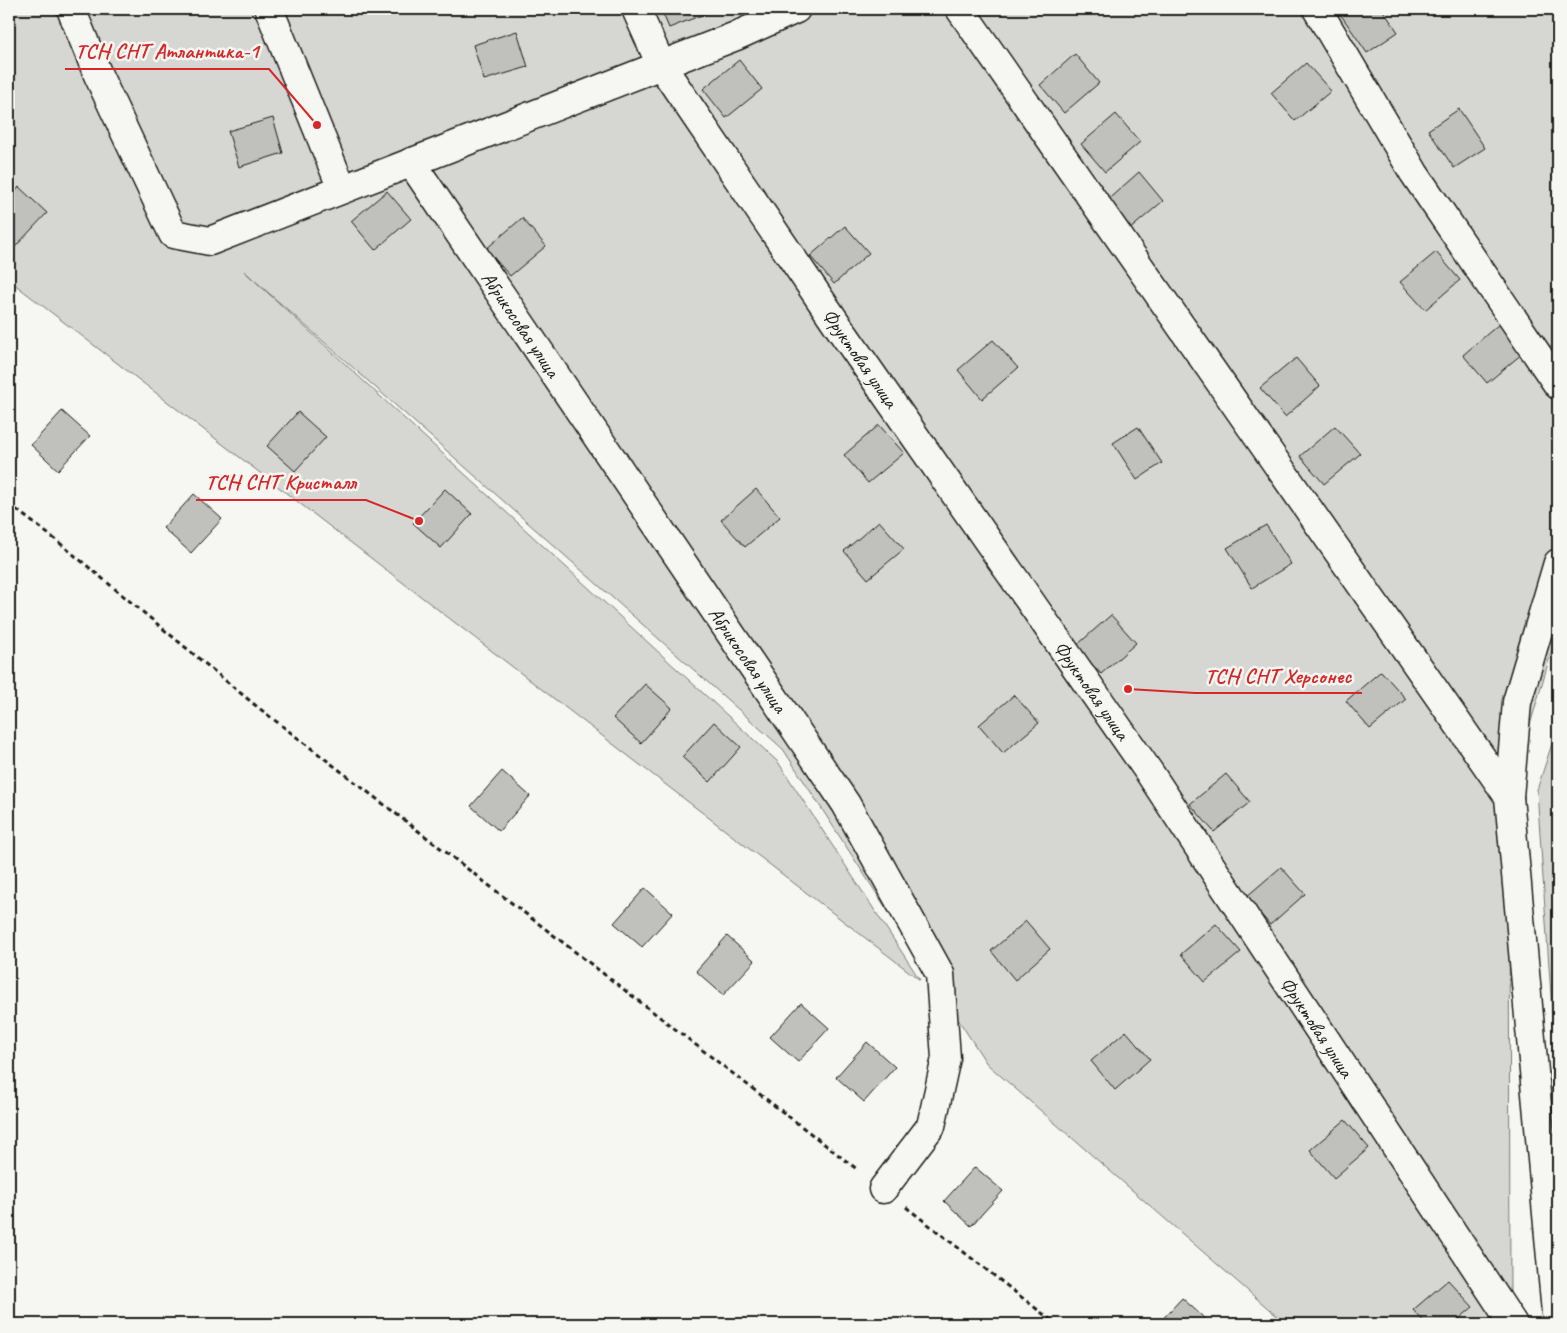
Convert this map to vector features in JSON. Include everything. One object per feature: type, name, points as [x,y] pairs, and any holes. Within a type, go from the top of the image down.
[{"type":"lane","points":[[71,9],[98,74],[173,234],[210,241],[736,36],[796,9]]},
{"type":"lane","points":[[269,9],[342,189]]},
{"type":"lane","name":"Фруктовая улица","points":[[636,9],[661,65],[849,341],[1148,772],[1513,1324]]},
{"type":"lane","points":[[960,9],[1509,797]]},
{"type":"lane","points":[[1316,9],[1414,173],[1558,385]]},
{"type":"lane","name":"Абрикосовая улица","points":[[411,162],[846,804],[940,974],[946,1058],[931,1126],[883,1189]]},
{"type":"lane","points":[[1557,1324],[1509,797],[1517,702],[1558,563]]},
{"type":"path","points":[[9,504],[56,540],[263,711],[1056,1324]]},
{"type":"shaded area","points":[[9,9],[1558,9],[1558,629],[1509,797],[1510,1324],[1286,1324],[987,1064],[783,749],[244,271],[778,762],[920,980],[9,280]]},
{"type":"shaded area","points":[[1558,725],[1558,1099],[1537,790]]},
{"type":"building","points":[[661,9],[711,9],[712,11],[669,28]]},
{"type":"building","points":[[1349,9],[1382,9],[1398,32],[1367,53],[1341,15]]},
{"type":"building","points":[[517,31],[528,67],[484,80],[473,45]]},
{"type":"building","points":[[1075,54],[1099,83],[1064,113],[1040,85]]},
{"type":"building","points":[[739,60],[762,89],[726,118],[703,89]]},
{"type":"building","points":[[1306,63],[1331,91],[1295,121],[1271,93]]},
{"type":"building","points":[[1459,109],[1485,148],[1454,168],[1428,130]]},
{"type":"building","points":[[1116,114],[1140,142],[1105,172],[1081,144]]},
{"type":"building","points":[[273,118],[283,153],[239,167],[228,131]]},
{"type":"building","points":[[1139,172],[1163,201],[1128,231],[1104,203]]},
{"type":"building","points":[[19,187],[47,213],[15,247],[9,241],[9,199]]},
{"type":"building","points":[[387,191],[411,219],[375,250],[351,221]]},
{"type":"building","points":[[522,218],[546,246],[510,276],[486,249]]},
{"type":"building","points":[[845,226],[869,253],[834,284],[810,256]]},
{"type":"building","points":[[1436,252],[1460,280],[1425,310],[1400,282]]},
{"type":"building","points":[[1499,324],[1523,353],[1487,383],[1463,355]]},
{"type":"building","points":[[993,340],[1018,368],[982,399],[958,370]]},
{"type":"building","points":[[1296,358],[1320,386],[1285,417],[1260,388]]},
{"type":"building","points":[[62,411],[90,436],[58,470],[31,445]]},
{"type":"building","points":[[298,412],[326,437],[295,471],[267,446]]},
{"type":"building","points":[[879,425],[904,453],[868,483],[844,455]]},
{"type":"building","points":[[1335,426],[1360,454],[1324,484],[1300,456]]},
{"type":"building","points":[[1138,427],[1162,463],[1137,480],[1113,443]]},
{"type":"building","points":[[445,489],[472,514],[441,548],[413,523]]},
{"type":"building","points":[[756,489],[780,517],[745,547],[721,520]]},
{"type":"building","points":[[194,494],[222,519],[191,553],[163,528]]},
{"type":"building","points":[[879,521],[904,549],[868,579],[844,551]]},
{"type":"building","points":[[1266,525],[1291,564],[1252,588],[1227,548]]},
{"type":"building","points":[[1111,615],[1136,643],[1101,674],[1076,646]]},
{"type":"building","points":[[1381,671],[1406,699],[1370,729],[1346,701]]},
{"type":"building","points":[[645,684],[672,708],[641,743],[613,718]]},
{"type":"building","points":[[1014,695],[1039,723],[1003,753],[979,725]]},
{"type":"building","points":[[714,722],[741,747],[710,782],[682,757]]},
{"type":"building","points":[[502,771],[530,796],[499,831],[471,806]]},
{"type":"building","points":[[1226,774],[1250,802],[1214,832],[1190,804]]},
{"type":"building","points":[[1281,867],[1305,894],[1270,925],[1246,897]]},
{"type":"building","points":[[645,888],[673,913],[642,947],[614,923]]},
{"type":"building","points":[[1026,921],[1050,949],[1015,980],[991,951]]},
{"type":"building","points":[[1216,924],[1241,952],[1205,982],[1181,954]]},
{"type":"building","points":[[727,936],[755,961],[723,995],[696,971]]},
{"type":"building","points":[[801,1003],[829,1028],[798,1062],[770,1037]]},
{"type":"building","points":[[1126,1031],[1150,1059],[1115,1090],[1091,1061]]},
{"type":"building","points":[[867,1042],[895,1067],[864,1102],[836,1077]]},
{"type":"building","points":[[1345,1120],[1369,1148],[1334,1178],[1310,1150]]},
{"type":"building","points":[[975,1167],[1003,1191],[971,1226],[944,1201]]},
{"type":"building","points":[[1448,1280],[1473,1307],[1453,1324],[1426,1324],[1413,1310]]},
{"type":"building","points":[[1182,1298],[1210,1323],[1158,1324]]},
{"type":"place","name":"ТСН СНТ Атлантика-1","points":[[317,125]]},
{"type":"place","name":"ТСН СНТ Кристалл","points":[[419,521]]},
{"type":"place","name":"ТСН СНТ Херсонес","points":[[1128,689]]}]
